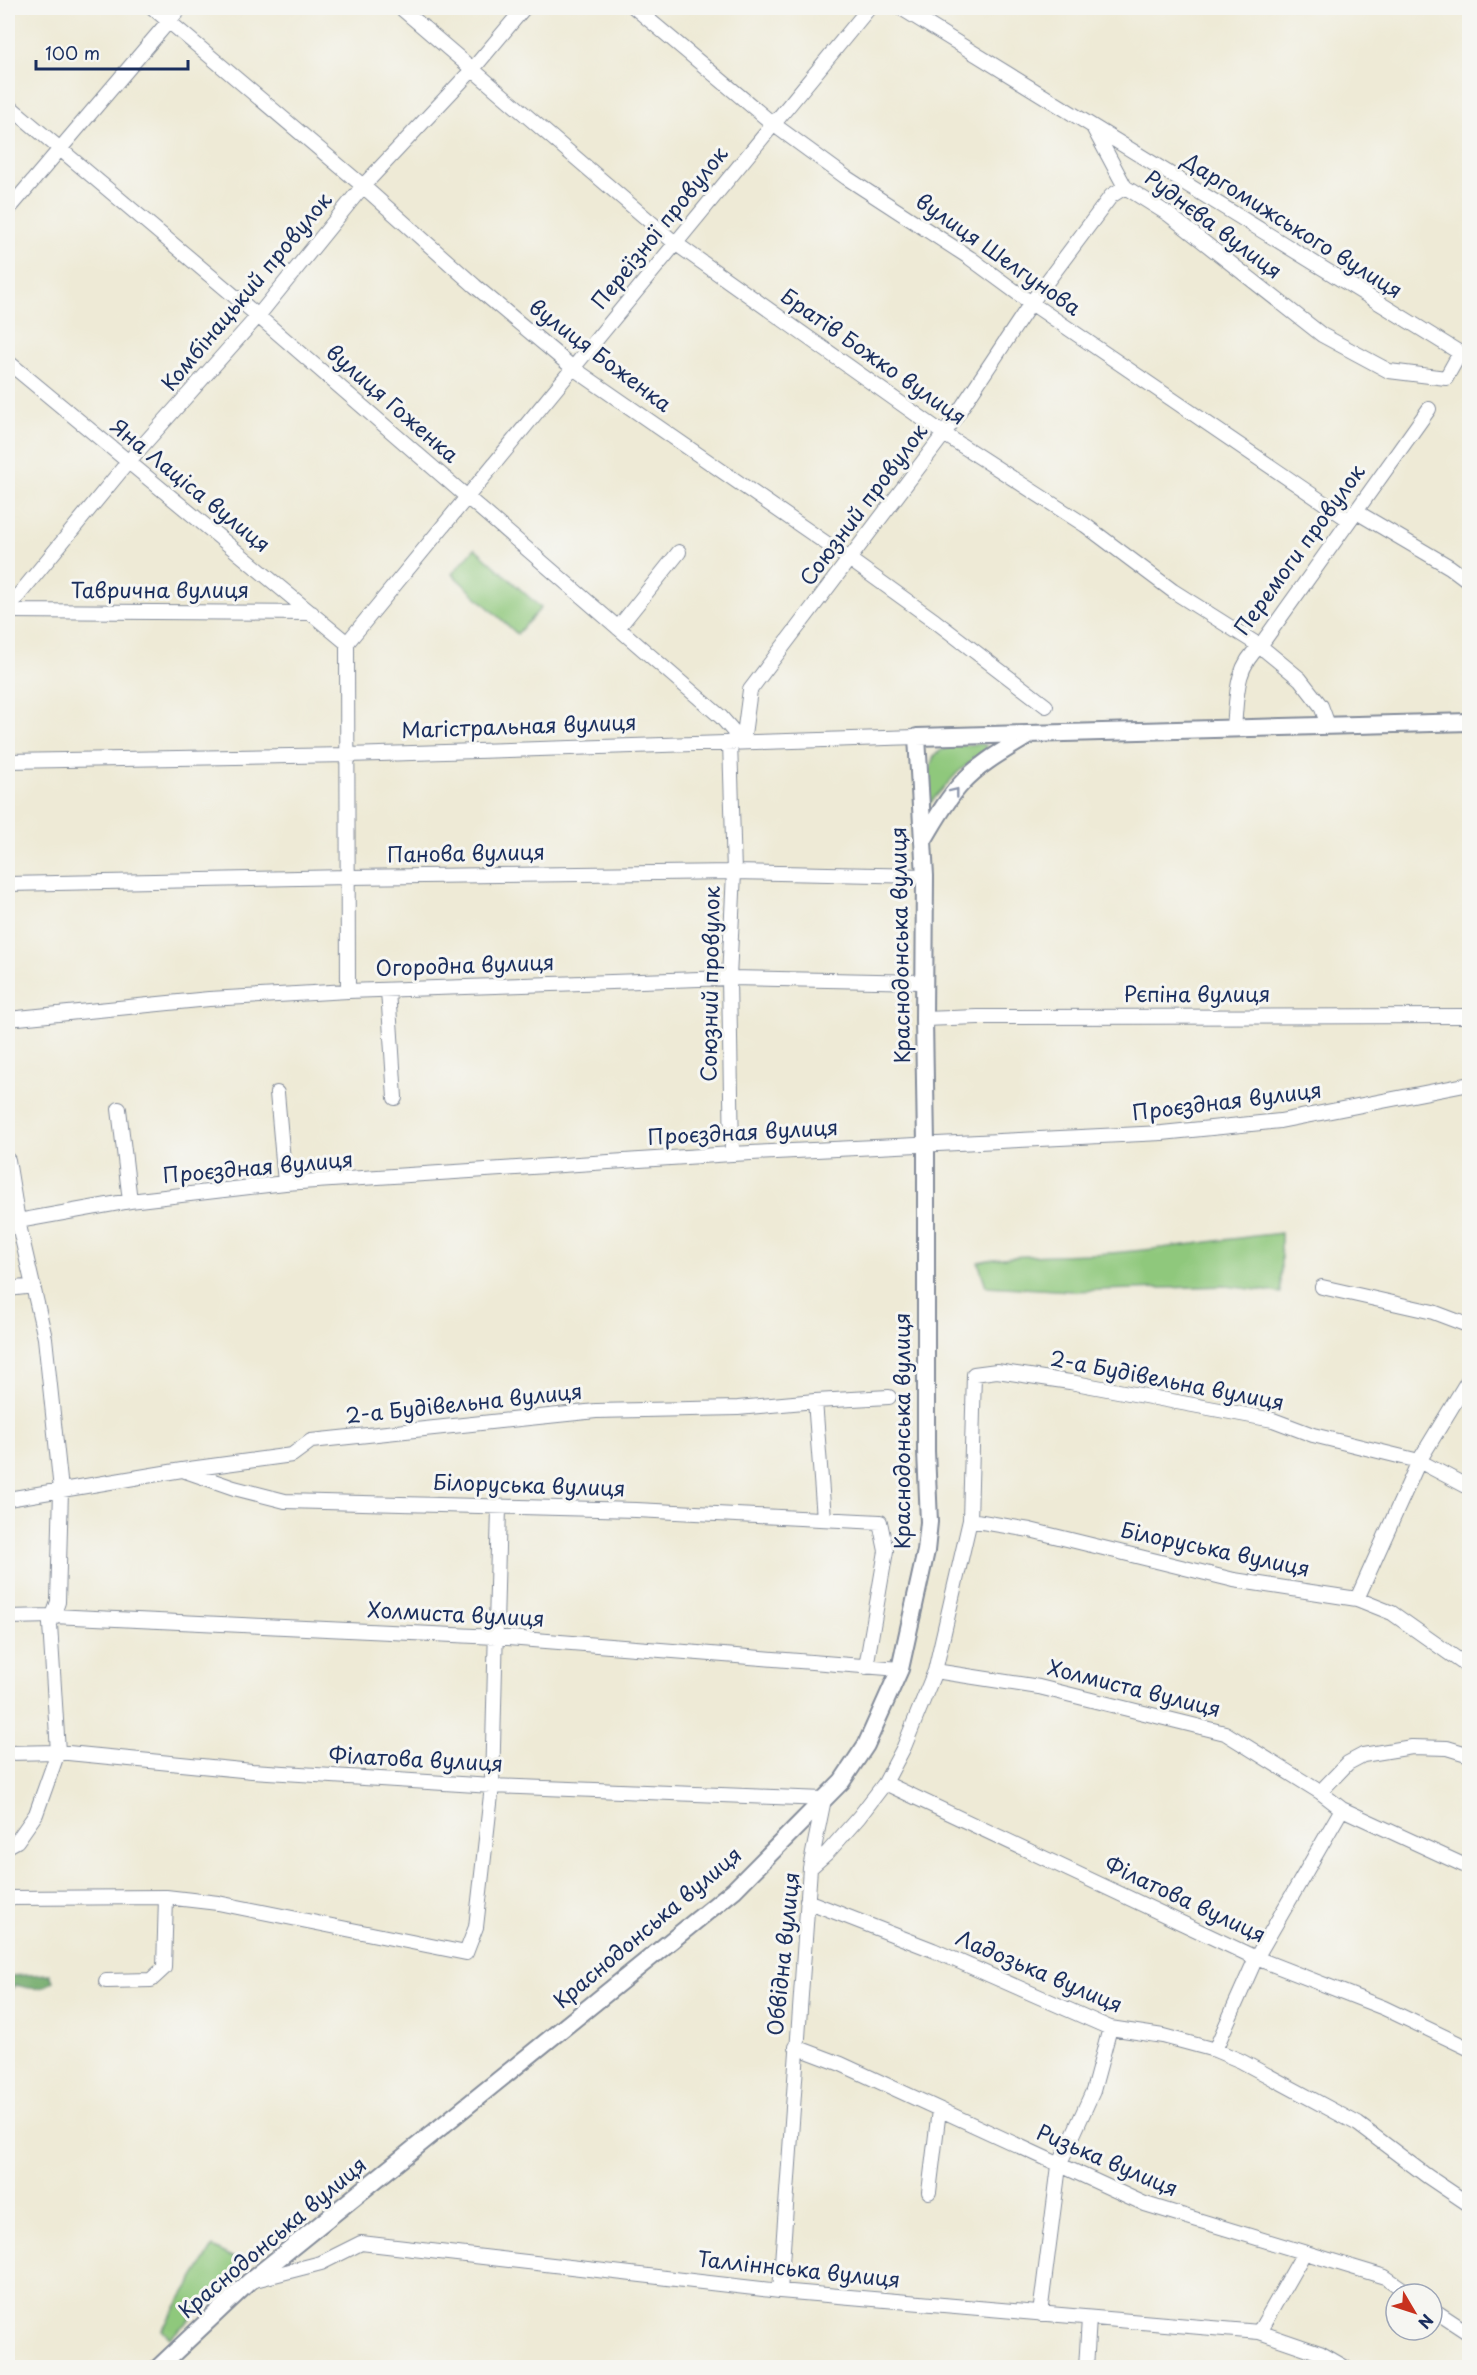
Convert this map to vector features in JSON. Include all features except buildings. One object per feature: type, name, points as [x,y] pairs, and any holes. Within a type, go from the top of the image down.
[{"type":"main road","points":[[1234,728],[1470,722]]},
{"type":"main road","name":"Магістральная вулиця","points":[[917,737],[1234,728]]},
{"type":"main road","points":[[923,841],[940,811],[963,782],[992,758],[1031,734]]},
{"type":"main road","name":"Краснодонська вулиця","points":[[158,2367],[249,2282],[734,1890],[842,1781],[866,1745],[900,1670],[926,1551],[929,1522],[926,1451],[925,876],[917,737]]},
{"type":"street","name":"вулиця Боженка","points":[[153,8],[573,368],[849,559],[1046,706]]},
{"type":"street","points":[[8,210],[180,8]]},
{"type":"street","name":"Братів Божко вулиця","points":[[400,8],[675,243],[944,434],[1085,525],[1173,591],[1260,646],[1300,679],[1321,705],[1328,725]]},
{"type":"street","name":"Комбінацький провулок","points":[[8,610],[128,462],[258,316],[363,186],[472,70],[524,8]]},
{"type":"street","name":"вулиця Шелгунова","points":[[635,8],[773,124],[847,178],[970,258],[1030,303],[1352,516],[1450,567],[1470,582]]},
{"type":"street","name":"Переїзної провулок","points":[[346,643],[869,8]]},
{"type":"street","points":[[901,8],[1093,127]]},
{"type":"street","name":"вулиця Гоженка","points":[[8,105],[258,316],[721,717],[736,742]]},
{"type":"street","name":"Руднєва вулиця","points":[[1093,127],[1125,188],[1168,214],[1322,334],[1389,371],[1446,378],[1465,356]]},
{"type":"street","name":"Даргомижського вулиця","points":[[1093,127],[1465,356]]},
{"type":"street","name":"Союзний провулок","points":[[732,1154],[729,978],[734,872],[736,742],[750,690],[944,434],[1030,303],[1111,196],[1125,188]]},
{"type":"street","name":"Яна Лаціса вулиця","points":[[8,362],[346,643]]},
{"type":"street","name":"Перемоги провулок","points":[[1234,728],[1240,675],[1250,655],[1260,646],[1429,409]]},
{"type":"street","points":[[618,628],[679,552]]},
{"type":"street","name":"Таврична вулиця","points":[[8,610],[312,613]]},
{"type":"street","points":[[346,643],[348,991]]},
{"type":"street","name":"Магістральная вулиця","points":[[8,761],[348,755],[917,737]]},
{"type":"street","name":"Панова вулиця","points":[[8,884],[734,872],[925,876]]},
{"type":"street","name":"Огородна вулиця","points":[[8,1019],[209,999],[348,991],[729,978],[924,982]]},
{"type":"street","points":[[388,990],[395,1098]]},
{"type":"street","name":"Рєпіна вулиця","points":[[924,1019],[1470,1016]]},
{"type":"street","name":"Проєздная вулиця","points":[[18,1221],[130,1201],[285,1183],[732,1154],[1162,1133],[1280,1120],[1470,1084]]},
{"type":"street","points":[[277,1093],[285,1183]]},
{"type":"street","points":[[118,1108],[130,1201]]},
{"type":"street","points":[[8,1160],[18,1221],[45,1338],[61,1490],[58,1602],[50,1624],[58,1752],[36,1814],[17,1841],[8,1846]]},
{"type":"street","points":[[8,1289],[34,1286]]},
{"type":"street","points":[[1322,1287],[1433,1312],[1470,1326]]},
{"type":"street","name":"2-а Будівельна вулиця","points":[[974,1374],[997,1371],[1070,1382],[1273,1420],[1313,1435],[1419,1461],[1470,1488]]},
{"type":"street","name":"Обвідна вулиця","points":[[780,2291],[810,1868],[852,1826],[885,1783],[904,1747],[935,1671],[970,1520],[974,1374]]},
{"type":"street","points":[[1357,1599],[1419,1461],[1470,1377]]},
{"type":"street","name":"2-а Будівельна вулиця","points":[[8,1499],[182,1470],[292,1455],[311,1441],[596,1411],[738,1408],[889,1397]]},
{"type":"street","points":[[814,1401],[824,1518]]},
{"type":"street","name":"Білоруська вулиця","points":[[182,1470],[234,1488],[285,1501],[636,1510],[880,1522],[886,1551],[866,1666]]},
{"type":"street","points":[[8,1898],[166,1897],[218,1903],[466,1953],[476,1927],[492,1786],[500,1507]]},
{"type":"street","name":"Білоруська вулиця","points":[[970,1520],[1030,1530],[1234,1580],[1357,1599],[1392,1613],[1470,1668]]},
{"type":"street","name":"Холмиста вулиця","points":[[8,1617],[53,1616],[496,1637],[900,1670]]},
{"type":"street","name":"Холмиста вулиця","points":[[935,1671],[1039,1687],[1225,1733],[1320,1792],[1342,1809],[1470,1868]]},
{"type":"street","points":[[1320,1792],[1348,1763],[1364,1755],[1412,1747],[1447,1748],[1470,1755]]},
{"type":"street","name":"Філатова вулиця","points":[[8,1753],[58,1752],[252,1771],[492,1786],[824,1799]]},
{"type":"street","name":"Філатова вулиця","points":[[885,1783],[943,1808],[1256,1958],[1384,2008],[1470,2049]]},
{"type":"street","points":[[810,1868],[824,1799]]},
{"type":"street","points":[[1215,2050],[1256,1958],[1342,1809]]},
{"type":"street","points":[[106,1981],[151,1980],[164,1968],[166,1897]]},
{"type":"street","name":"Ладозька вулиця","points":[[807,1901],[933,1950],[1110,2028],[1163,2036],[1215,2050],[1276,2079],[1358,2124],[1470,2205]]},
{"type":"street","points":[[1040,2314],[1059,2166],[1093,2091],[1110,2028]]},
{"type":"street","name":"Ризька вулиця","points":[[796,2047],[841,2064],[1146,2204],[1385,2277],[1392,2282]]},
{"type":"street","points":[[929,2192],[939,2110]]},
{"type":"street","name":"Талліннська вулиця","points":[[249,2282],[321,2263],[361,2243],[780,2291],[1259,2332],[1320,2353],[1346,2367]]},
{"type":"street","points":[[1259,2332],[1304,2253]]},
{"type":"street","points":[[1444,2317],[1470,2334]]},
{"type":"street","points":[[1086,2367],[1089,2318]]},
{"type":"green space","points":[[475,548],[541,608],[517,634],[452,574]]},
{"type":"green space","points":[[986,745],[986,749],[957,773],[929,804],[931,763],[935,756],[949,747]]},
{"type":"green space","points":[[1281,1233],[1281,1293],[1226,1286],[1072,1291],[986,1286],[978,1262],[1027,1256],[1132,1251]]},
{"type":"green space","points":[[50,1974],[53,1981],[44,1987],[31,1988],[16,1985],[8,1992],[8,1976]]},
{"type":"green space","points":[[213,2247],[243,2263],[242,2270],[170,2338],[162,2330]]}]
